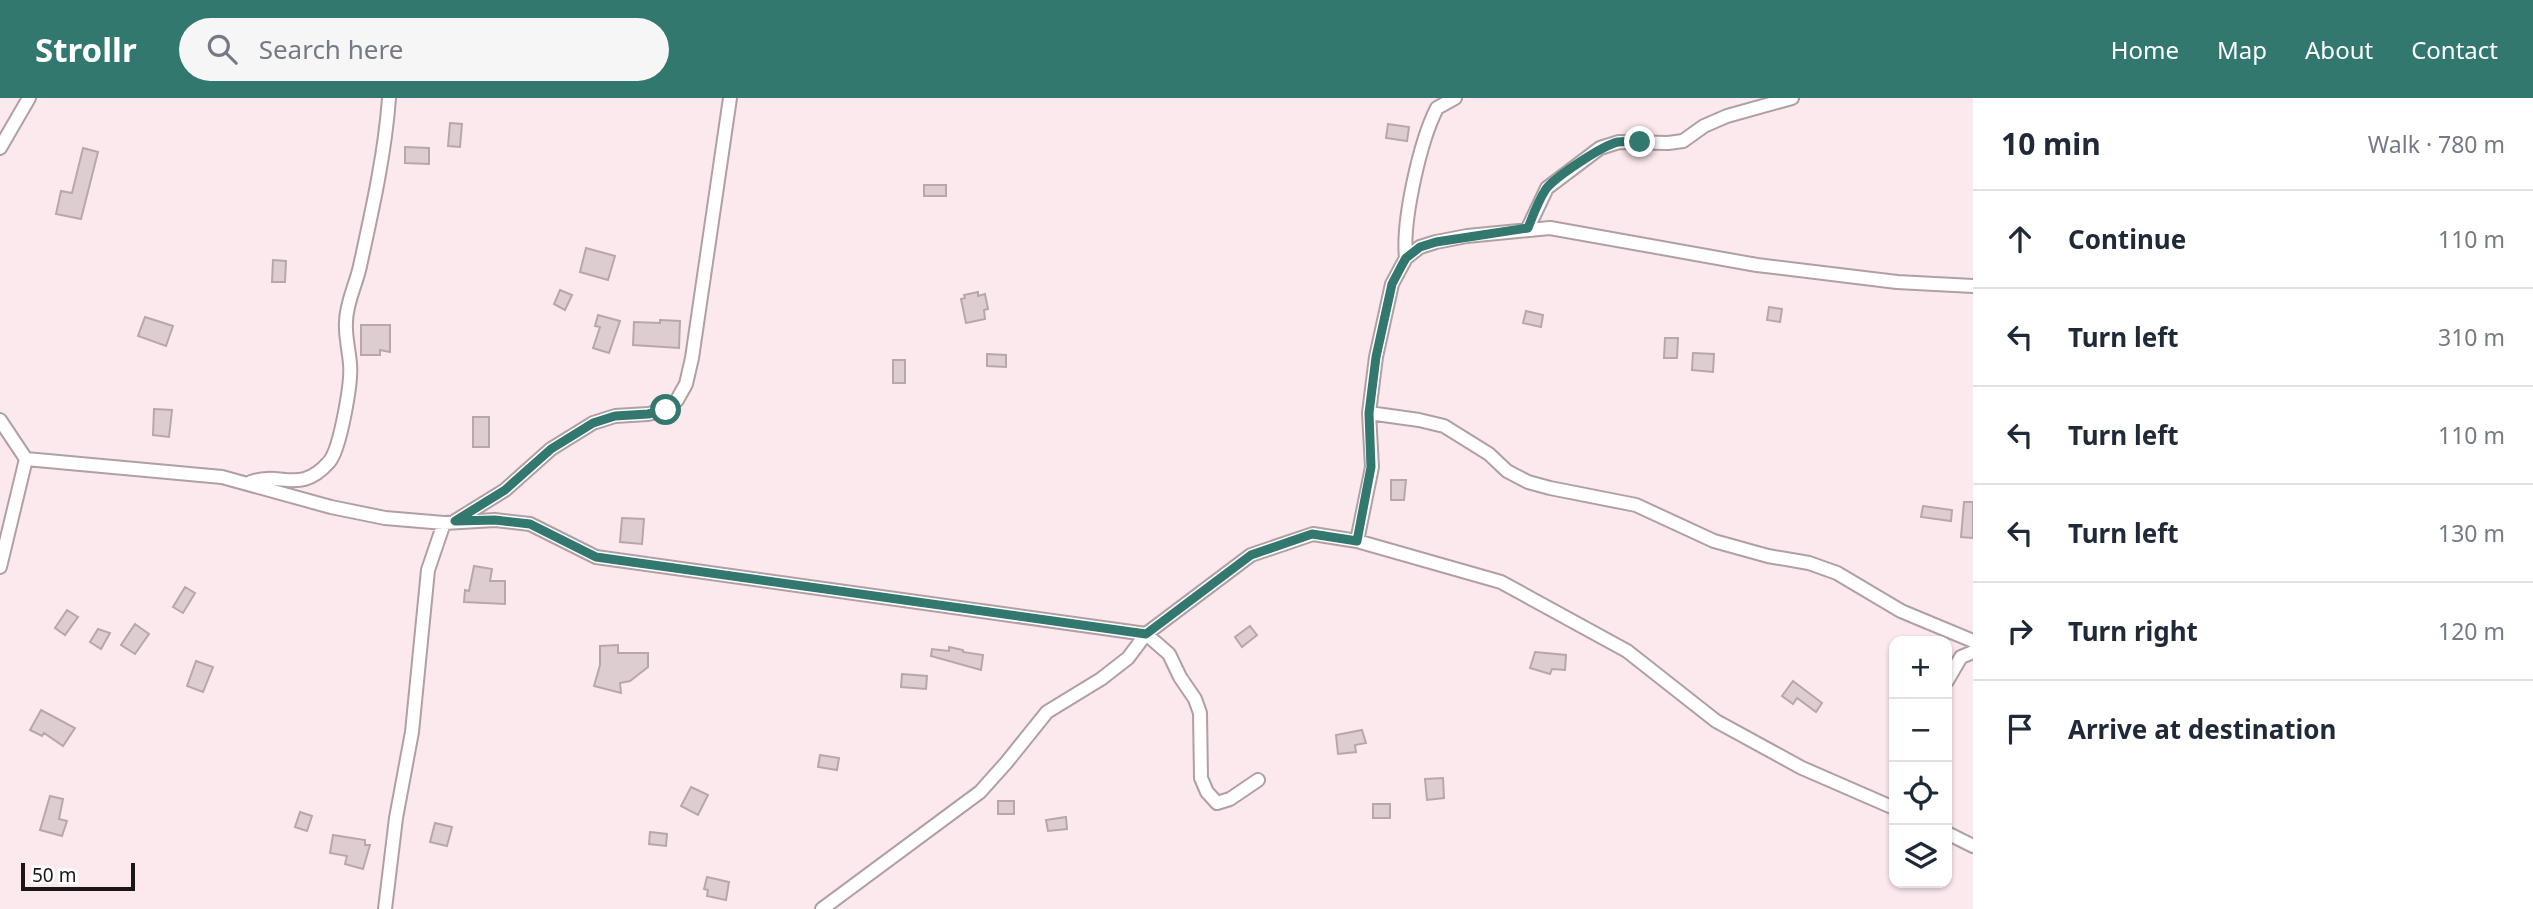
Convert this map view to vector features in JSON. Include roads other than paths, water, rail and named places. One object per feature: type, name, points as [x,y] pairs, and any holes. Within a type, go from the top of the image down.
[{"type":"street","points":[[0,148],[29,98]]},
{"type":"street","points":[[247,483],[259,479],[293,482],[306,480],[317,474],[333,458],[346,408],[351,367],[345,324],[347,307],[356,285],[363,252],[378,177],[389,98]]},
{"type":"street","points":[[385,909],[396,818],[412,732],[428,570],[450,522],[505,490],[551,449],[593,423],[615,416],[666,410],[677,400],[686,384],[692,358],[730,98]]},
{"type":"street","points":[[1406,258],[1405,225],[1424,138],[1437,107],[1455,98]]},
{"type":"street","points":[[1528,228],[1547,188],[1600,148],[1619,142],[1683,141],[1704,126],[1727,116],[1792,98]]},
{"type":"street","points":[[1357,541],[1371,467],[1369,413],[1376,357],[1392,284],[1406,258],[1420,247],[1436,242],[1528,228],[1550,228],[1771,267],[1897,282],[1973,286]]},
{"type":"street","points":[[1369,413],[1444,426],[1489,454],[1507,471],[1528,482],[1636,505],[1714,541],[1769,556],[1809,563],[1837,573],[1901,611],[1973,641]]},
{"type":"street","points":[[0,420],[26,459],[0,567]]},
{"type":"street","points":[[26,459],[222,477],[331,507],[385,518],[450,522],[495,520],[530,524],[596,557],[1146,634],[1169,654],[1200,713],[1200,778],[1212,800],[1217,803],[1230,799],[1258,780]]},
{"type":"street","points":[[822,909],[980,792],[1046,712],[1128,658],[1146,634],[1251,555],[1312,534],[1357,541],[1501,582],[1627,650],[1716,721],[1802,768],[1889,803]]},
{"type":"street","points":[[1952,672],[1961,657],[1973,652]]},
{"type":"street","points":[[1952,836],[1973,846]]}]
